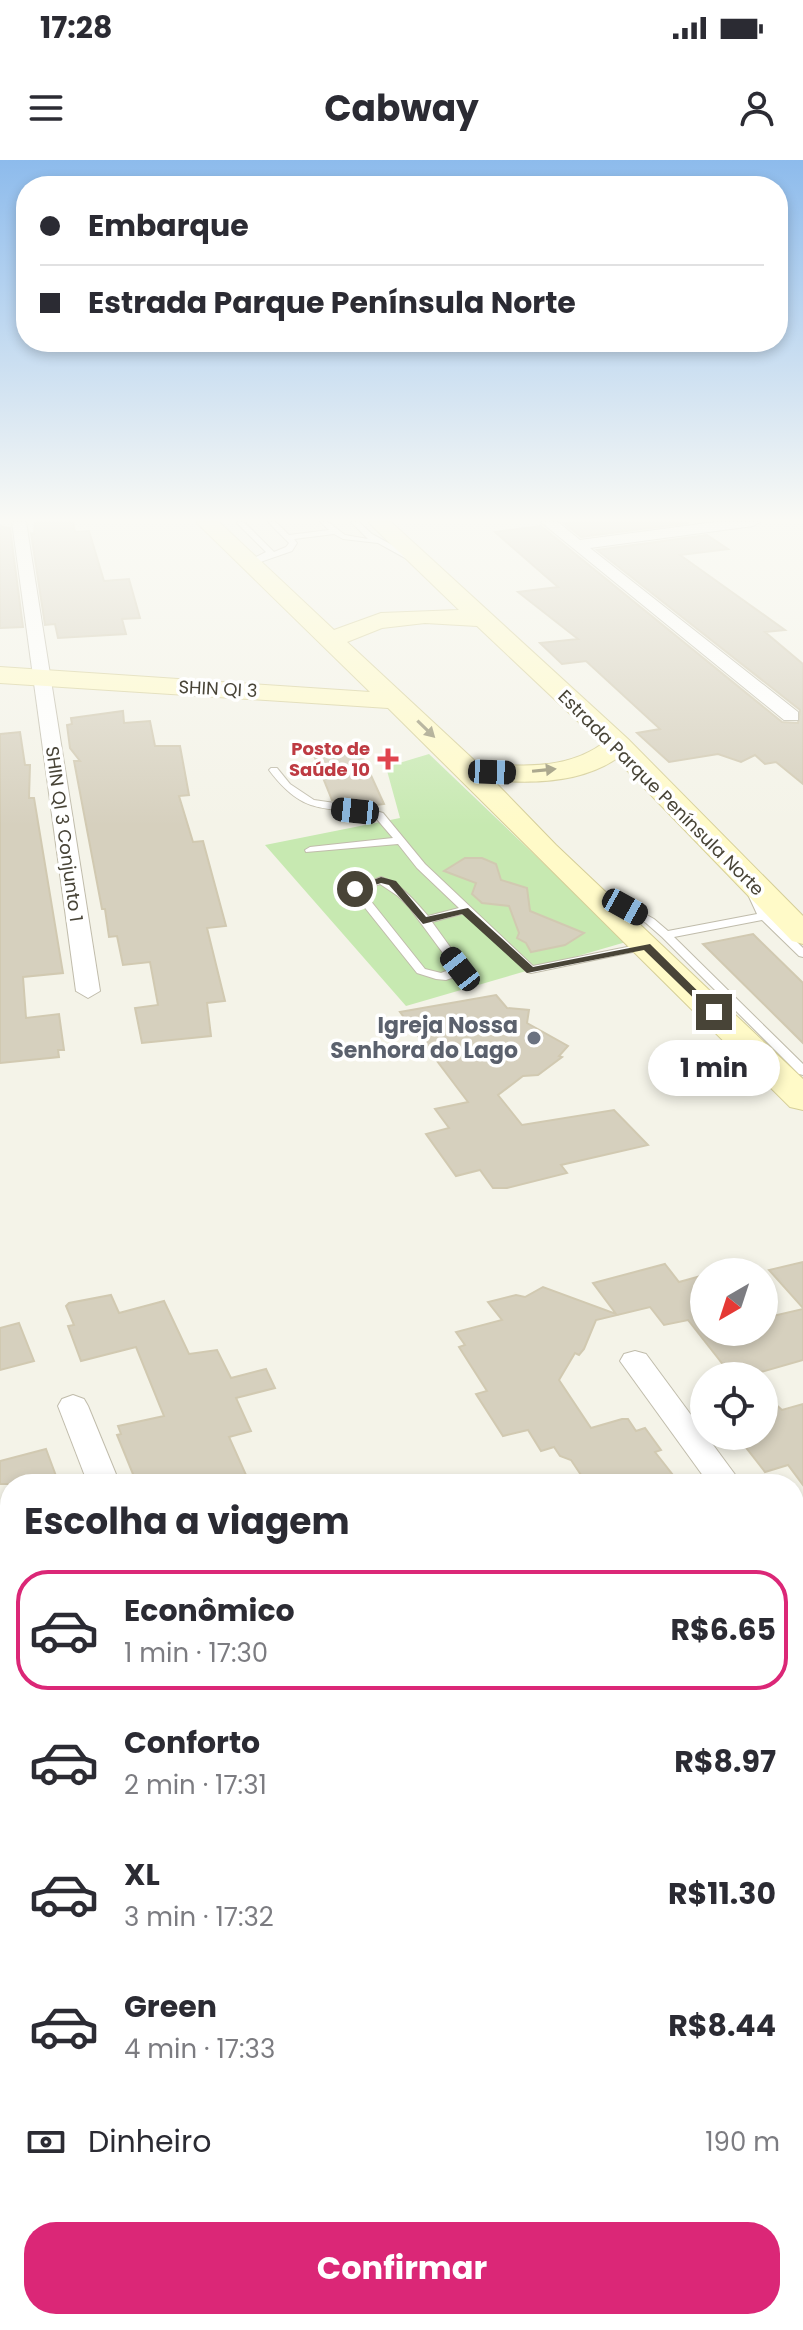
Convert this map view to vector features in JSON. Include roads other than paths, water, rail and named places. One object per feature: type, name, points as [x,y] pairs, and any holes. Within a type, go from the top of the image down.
[{"type":"main road","points":[[316,623],[575,879],[656,940],[803,1099]]},
{"type":"main road","points":[[333,642],[348,629],[378,623]]},
{"type":"main road","name":"Estrada Parque Península Norte","points":[[485,623],[618,745],[803,934]]},
{"type":"main road","name":"SHIN QI 3","points":[[0,675],[339,695],[388,693]]},
{"type":"main road","points":[[466,768],[512,773],[563,768],[593,762],[618,745]]},
{"type":"street","name":"SHIN QI 3 Conjunto 1","points":[[33,623],[88,991]]},
{"type":"street","points":[[674,623],[791,716]]},
{"type":"street","points":[[635,1361],[719,1474]]},
{"type":"street","points":[[73,1406],[100,1474]]},
{"type":"lane","points":[[274,770],[291,794],[331,809],[379,815],[398,841],[464,910],[531,970],[764,916]]},
{"type":"lane","points":[[310,850],[398,841]]},
{"type":"lane","points":[[736,868],[764,916],[803,954]]},
{"type":"lane","points":[[381,880],[393,883],[423,921],[460,969],[455,974],[435,977],[421,971],[355,889],[381,880]]},
{"type":"lane","points":[[423,921],[464,910]]},
{"type":"lane","points":[[656,940],[803,1071]]},
{"type":"place","name":"Posto de Saúde 10","points":[[388,759]]},
{"type":"place","name":"Igreja Nossa Senhora do Lago","points":[[534,1038]]}]
